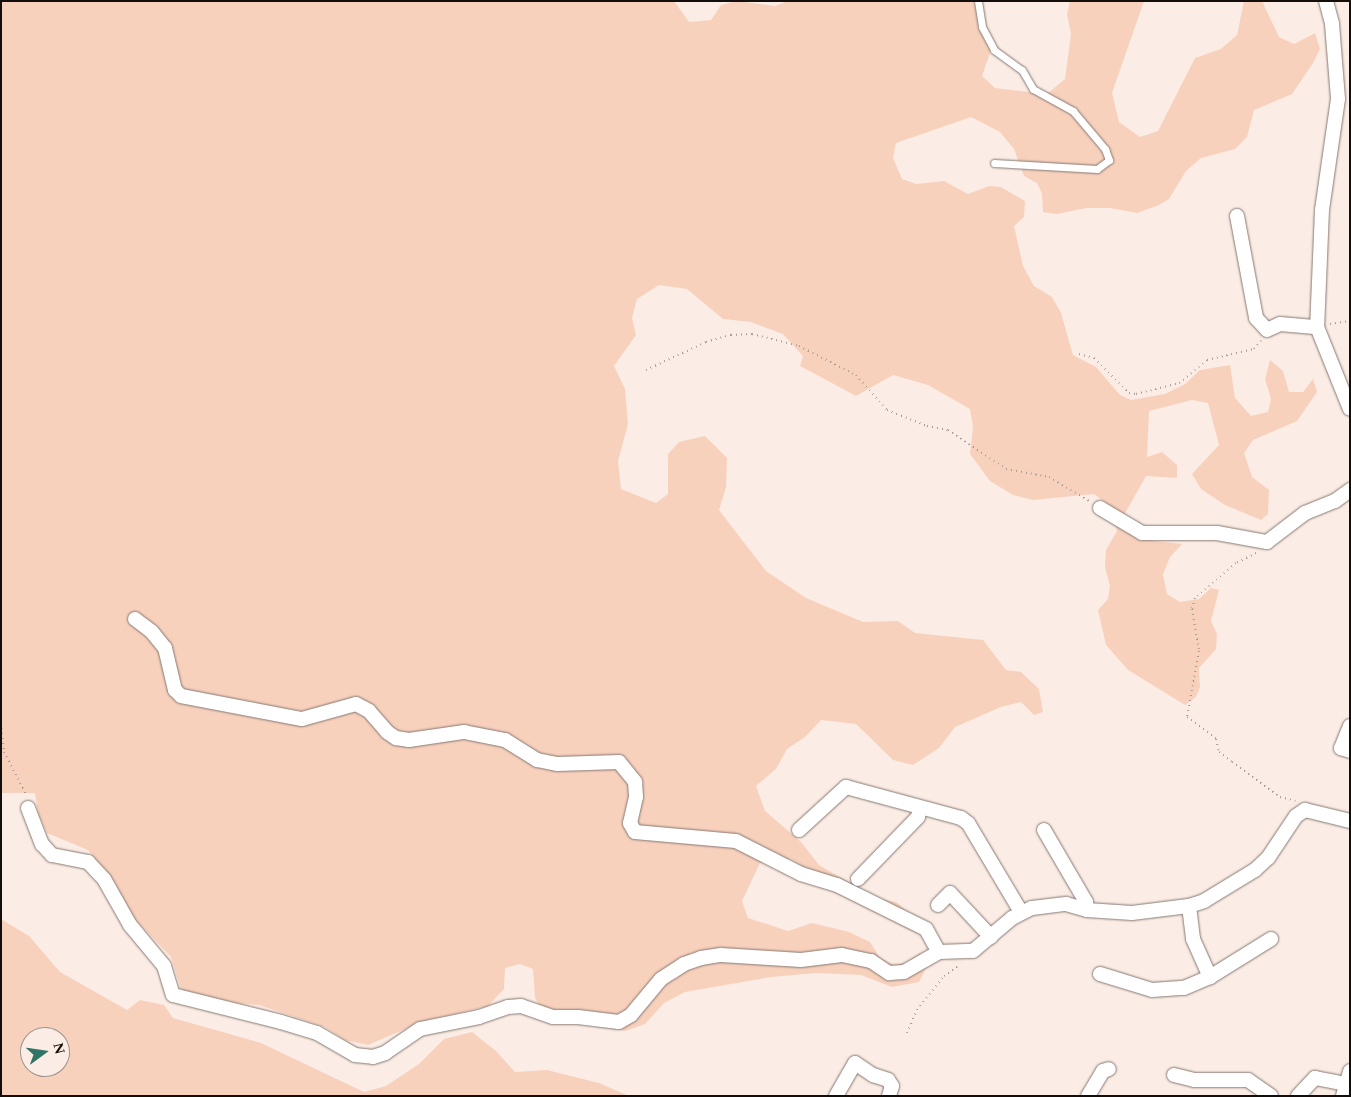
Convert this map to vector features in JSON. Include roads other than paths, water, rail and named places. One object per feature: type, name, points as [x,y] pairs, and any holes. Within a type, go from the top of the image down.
[{"type":"street","points":[[1326,1],[1332,24],[1338,99],[1322,210],[1317,327],[1350,409]]},
{"type":"street","points":[[1237,216],[1256,318],[1267,330],[1280,324],[1317,327]]},
{"type":"street","points":[[1100,508],[1142,533],[1217,533],[1264,542],[1276,538],[1305,514],[1335,501],[1350,490]]},
{"type":"street","points":[[135,619],[152,632],[165,648],[175,690],[182,696],[302,719],[356,704],[369,711],[386,732],[396,738],[409,740],[464,732],[505,740],[536,760],[558,764],[619,762],[634,782],[636,797],[630,823],[636,832],[736,841],[801,874],[838,885],[926,929],[939,952]]},
{"type":"street","points":[[1350,726],[1341,748],[1350,751]]},
{"type":"street","points":[[799,830],[846,787],[961,818],[968,823],[1021,912]]},
{"type":"street","points":[[28,808],[42,844],[52,855],[88,862],[104,879],[130,925],[164,966],[173,995],[317,1033],[355,1055],[373,1057],[385,1053],[420,1030],[479,1017],[508,1007],[521,1006],[554,1017],[578,1016],[619,1022],[631,1016],[661,979],[684,964],[701,958],[721,955],[791,960],[842,955],[871,961],[889,973],[904,972],[939,952],[973,951],[1021,912],[1066,904],[1086,910],[1132,913],[1189,906],[1204,901],[1255,870],[1268,858],[1296,816],[1304,810],[1350,822]]},
{"type":"street","points":[[858,879],[918,817],[920,808]]},
{"type":"street","points":[[1044,830],[1086,902],[1086,910]]},
{"type":"street","points":[[938,905],[950,894],[991,937]]},
{"type":"street","points":[[1189,906],[1193,939],[1210,977]]},
{"type":"street","points":[[1100,974],[1152,990],[1184,988],[1210,977],[1271,939]]},
{"type":"street","points":[[836,1096],[855,1063],[873,1075],[888,1080],[892,1086],[889,1096]]},
{"type":"street","points":[[1088,1096],[1103,1071],[1109,1069]]},
{"type":"street","points":[[1174,1075],[1194,1080],[1248,1080],[1271,1096]]},
{"type":"street","points":[[1298,1096],[1315,1078],[1346,1084]]},
{"type":"lane","points":[[978,1],[982,27],[994,50],[1022,70],[1032,89],[1073,110],[1105,149],[1109,160],[1107,165],[1097,169],[994,163]]}]
